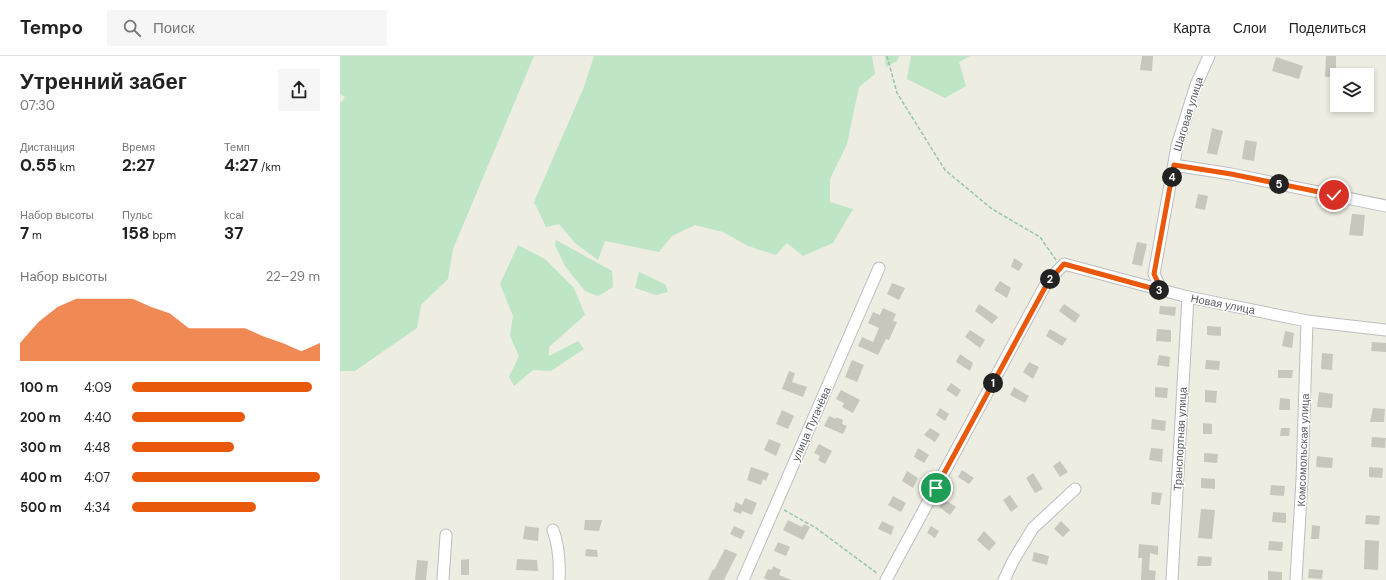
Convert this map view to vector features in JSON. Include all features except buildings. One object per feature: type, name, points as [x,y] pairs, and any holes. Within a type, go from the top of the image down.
[{"type":"street","name":"Шаговая улица","points":[[1162,291],[1154,274],[1177,146],[1196,85],[1209,56]]},
{"type":"street","points":[[1174,165],[1231,174],[1386,206]]},
{"type":"street","name":"Новая улица","points":[[1062,266],[1188,297],[1307,321],[1386,330]]},
{"type":"street","points":[[883,578],[1048,282],[1062,266]]},
{"type":"street","name":"улица Пугачёва","points":[[743,580],[879,268]]},
{"type":"street","name":"Транспортная улица","points":[[1172,580],[1188,297]]},
{"type":"street","name":"Комсомольская улица","points":[[1296,580],[1302,480],[1307,321]]},
{"type":"street","points":[[1004,580],[1013,561],[1033,528],[1075,489]]},
{"type":"street","points":[[553,530],[558,541],[560,566],[558,580]]},
{"type":"street","points":[[443,580],[446,535]]},
{"type":"path","points":[[887,56],[897,93],[945,170],[992,209],[1040,237],[1062,266]]},
{"type":"path","points":[[776,506],[816,528],[883,578]]},
{"type":"green space","points":[[340,56],[534,56],[453,249],[448,279],[421,305],[417,328],[355,371],[340,371],[340,104],[345,97],[340,94]]},
{"type":"green space","points":[[594,56],[872,56],[875,74],[859,87],[847,144],[830,179],[830,202],[853,209],[833,243],[803,256],[787,243],[776,255],[748,246],[723,232],[695,225],[672,236],[659,252],[605,241],[598,260],[575,243],[559,224],[546,227],[534,202],[584,87]]},
{"type":"green space","points":[[885,56],[899,56],[897,61],[886,67]]},
{"type":"green space","points":[[911,56],[970,56],[959,62],[966,86],[945,98],[907,79]]},
{"type":"green space","points":[[556,240],[612,271],[613,287],[598,296],[585,291],[565,266],[555,245]]},
{"type":"green space","points":[[518,245],[545,259],[574,288],[585,315],[549,347],[549,356],[578,341],[584,349],[551,371],[533,370],[514,386],[509,377],[519,356],[510,336],[513,316],[500,284]]},
{"type":"green space","points":[[639,272],[665,284],[668,292],[656,295],[635,288]]},
{"type":"route","points":[[936,488],[1048,282],[1064,264],[1162,291],[1154,274],[1174,165],[1231,174],[1334,195]]}]
